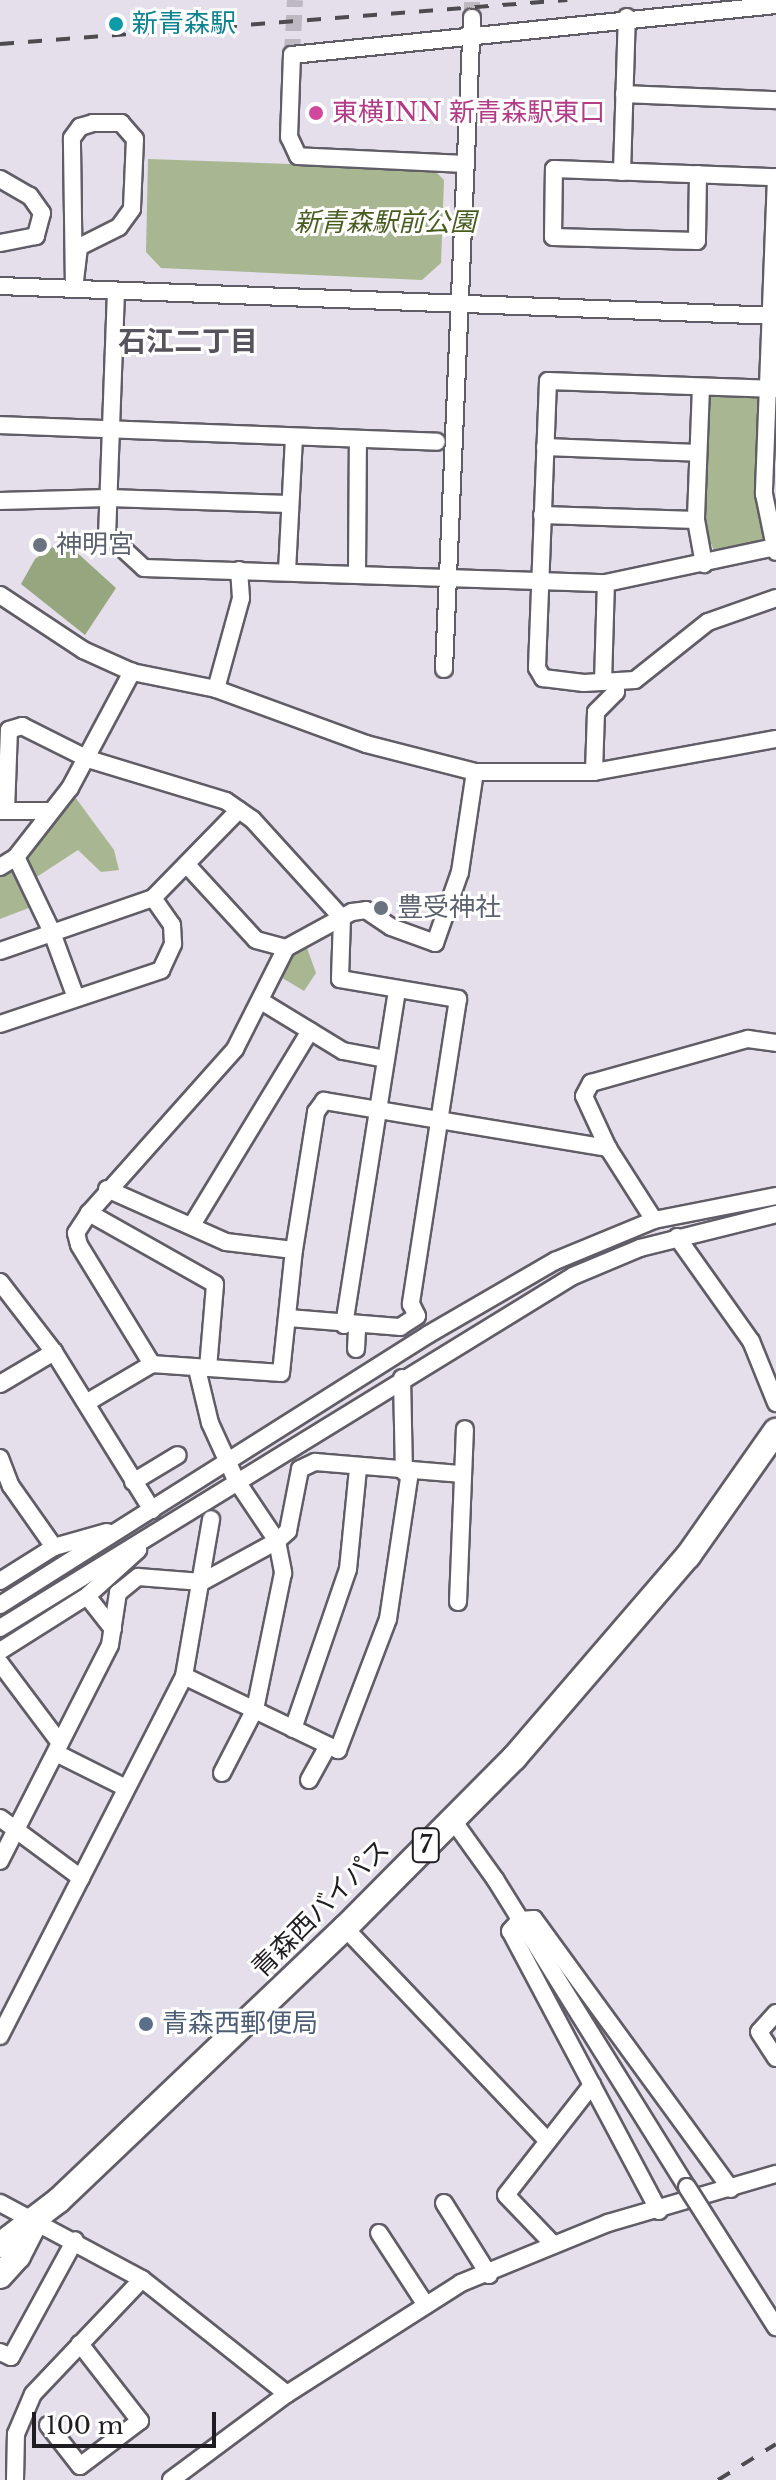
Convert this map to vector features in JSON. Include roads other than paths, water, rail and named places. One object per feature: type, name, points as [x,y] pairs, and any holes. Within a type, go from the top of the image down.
[{"type":"highway","name":"青森西バイパス","points":[[0,2245],[35,2222],[345,1928],[514,1758],[629,1629],[688,1556],[776,1431]]},
{"type":"highway","name":"青森西バイパス","points":[[0,2276],[18,2256],[35,2222]]},
{"type":"street","points":[[465,164],[298,156],[289,137],[292,55],[472,25],[776,5]]},
{"type":"street","points":[[622,172],[627,17]]},
{"type":"street","points":[[444,669],[472,25]]},
{"type":"street","points":[[624,94],[776,100]]},
{"type":"street","points":[[121,123],[135,139],[132,209],[119,227],[79,247],[74,289],[72,138],[80,127],[121,123]]},
{"type":"street","points":[[116,291],[107,534],[144,568],[606,583],[704,564],[776,549],[764,494],[770,460],[776,177],[698,174],[622,172],[554,169],[553,237],[697,241],[698,174]]},
{"type":"street","points":[[0,179],[30,196],[42,213],[36,236],[0,243]]},
{"type":"street","points":[[0,286],[773,316]]},
{"type":"street","points":[[772,389],[548,381],[537,668],[543,678],[610,682],[647,673],[708,622],[776,598]]},
{"type":"street","points":[[701,387],[696,520],[704,564]]},
{"type":"street","points":[[0,425],[437,442]]},
{"type":"street","points":[[287,571],[294,437]]},
{"type":"street","points":[[357,573],[358,440]]},
{"type":"street","points":[[545,447],[698,453]]},
{"type":"street","points":[[0,501],[108,498],[289,504]]},
{"type":"street","points":[[542,515],[696,520]]},
{"type":"street","points":[[216,689],[241,598],[239,570]]},
{"type":"street","points":[[594,772],[596,712],[616,692],[610,682],[606,583]]},
{"type":"street","points":[[0,595],[83,650],[132,672],[216,689],[366,744],[475,772],[594,772],[776,739]]},
{"type":"street","points":[[0,867],[16,857],[88,759],[132,672]]},
{"type":"street","points":[[51,811],[3,811],[9,730],[22,726],[88,759],[212,796],[239,810],[342,918],[340,979],[397,992],[458,999],[411,1304],[429,1334]]},
{"type":"street","points":[[152,1364],[79,1245],[76,1233],[107,1189],[235,1049],[286,948],[342,918],[366,910],[391,927],[435,943],[460,872],[475,772]]},
{"type":"street","points":[[0,951],[51,930],[153,898],[188,866],[239,810]]},
{"type":"street","points":[[16,857],[51,930],[76,998]]},
{"type":"street","points":[[188,866],[256,940],[286,948]]},
{"type":"street","points":[[0,1024],[161,970],[173,944],[172,925],[153,898]]},
{"type":"street","points":[[356,1349],[351,1326],[377,1110],[397,992]]},
{"type":"street","points":[[261,1001],[343,1051],[386,1059]]},
{"type":"street","points":[[192,1225],[310,1031]]},
{"type":"street","points":[[654,1220],[608,1148],[584,1096],[591,1083],[748,1039],[776,1043]]},
{"type":"street","points":[[86,1403],[152,1364],[281,1373],[294,1250],[316,1112],[324,1101],[608,1148]]},
{"type":"street","points":[[107,1189],[226,1242],[294,1250]]},
{"type":"street","points":[[0,1605],[228,1464],[429,1334],[555,1261],[654,1220],[776,1196]]},
{"type":"street","points":[[89,1213],[215,1284],[203,1369],[210,1423],[236,1480],[277,1541],[283,1573],[255,1709],[222,1773]]},
{"type":"street","points":[[0,1628],[402,1378],[573,1276],[677,1237],[776,1214]]},
{"type":"street","points":[[677,1237],[751,1341],[776,1403]]},
{"type":"street","points":[[0,1282],[54,1352],[152,1510]]},
{"type":"street","points":[[287,1318],[351,1326],[400,1327],[417,1316]]},
{"type":"street","points":[[0,1384],[54,1352]]},
{"type":"street","points":[[184,1676],[338,1750],[384,1633],[396,1585],[407,1472],[402,1378]]},
{"type":"street","points":[[458,1602],[460,1474],[465,1429]]},
{"type":"street","points":[[133,1482],[178,1455]]},
{"type":"street","points":[[0,1458],[6,1489],[54,1547]]},
{"type":"street","points":[[0,1861],[58,1748],[113,1629],[118,1593],[138,1577],[202,1582],[277,1541],[288,1531],[300,1469],[315,1462],[358,1468],[460,1474]]},
{"type":"street","points":[[293,1729],[348,1569],[358,1468]]},
{"type":"street","points":[[0,2036],[184,1676],[211,1519]]},
{"type":"street","points":[[0,1581],[54,1547],[126,1526]]},
{"type":"street","points":[[0,1651],[87,1596],[156,1531]]},
{"type":"street","points":[[87,1596],[113,1629]]},
{"type":"street","points":[[0,1663],[58,1748],[126,1788]]},
{"type":"street","points":[[309,1780],[328,1746]]},
{"type":"street","points":[[0,1818],[17,1827],[81,1878]]},
{"type":"street","points":[[452,1819],[520,1920],[776,2327]]},
{"type":"street","points":[[659,2211],[510,1931],[520,1920],[534,1919],[731,2189]]},
{"type":"street","points":[[345,1928],[548,2141]]},
{"type":"street","points":[[776,2013],[759,2032],[776,2058]]},
{"type":"street","points":[[552,2243],[506,2195],[592,2085]]},
{"type":"street","points":[[171,2480],[287,2394],[461,2283],[489,2275],[552,2243],[776,2174]]},
{"type":"street","points":[[0,2203],[75,2240],[142,2279],[287,2394]]},
{"type":"street","points":[[444,2203],[489,2275]]},
{"type":"street","points":[[379,2233],[426,2305]]},
{"type":"street","points":[[0,2352],[11,2357],[75,2240]]},
{"type":"street","points":[[15,2480],[21,2416],[52,2371],[142,2279]]},
{"type":"street","points":[[48,2425],[80,2466],[140,2421],[80,2344]]},
{"type":"tunnel","points":[[292,55],[295,0]]},
{"type":"tunnel","points":[[472,0],[472,18]]},
{"type":"railway","points":[[0,44],[567,0]]},
{"type":"railway","points":[[718,2480],[776,2444]]},
{"type":"place","name":"新青森駅","points":[[116,24]]},
{"type":"place","name":"東横INN 新青森駅東口","points":[[316,113]]},
{"type":"place","name":"神明宮","points":[[40,545]]},
{"type":"place","name":"豊受神社","points":[[381,908]]},
{"type":"place","name":"青森西郵便局","points":[[146,2024]]},
{"type":"district","name":"石江二丁目","points":[[188,342]]},
{"type":"park label","name":"新青森駅前公園","points":[[385,223]]}]
